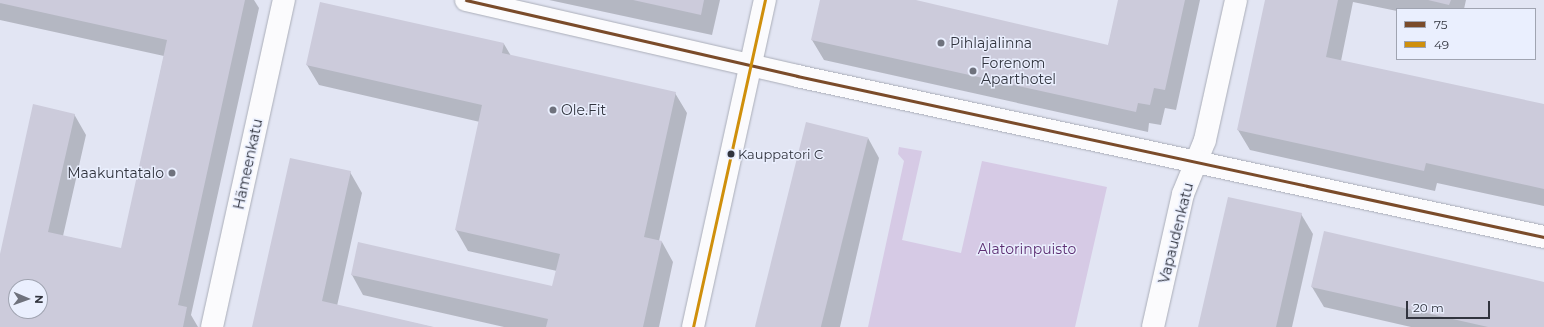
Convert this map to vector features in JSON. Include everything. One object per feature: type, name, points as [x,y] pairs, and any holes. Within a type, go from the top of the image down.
[{"type":"street","name":"Hämeenkatu","points":[[212,327],[284,0]]},
{"type":"street","points":[[466,0],[751,66],[1544,237]]},
{"type":"street","points":[[693,327],[765,0]]},
{"type":"street","name":"Vapaudenkatu","points":[[1154,327],[1183,194],[1205,140],[1236,0]]},
{"type":"green space","name":"Alatorinpuisto","points":[[899,147],[922,151],[902,240],[961,253],[982,161],[1107,187],[1075,327],[868,327],[904,161],[898,154]]},
{"type":"building","name":"Maakuntatalo","points":[[0,0],[245,0],[178,305],[187,307],[183,327],[0,327],[0,254],[33,104],[75,114],[48,232],[121,248],[167,40],[0,3]]},
{"type":"building","points":[[633,0],[704,0],[701,15]]},
{"type":"building","points":[[820,0],[916,0],[1108,45],[1118,0],[1185,0],[1165,90],[1154,88],[1150,105],[1138,103],[1136,112],[811,40]]},
{"type":"building","points":[[1265,0],[1338,0],[1326,57],[1544,104],[1544,189],[1426,163],[1424,171],[1237,130]]},
{"type":"building","points":[[1428,0],[1451,0],[1449,5]]},
{"type":"building","points":[[320,2],[504,43],[502,53],[676,92],[644,237],[662,241],[643,327],[546,327],[548,319],[351,275],[358,242],[552,286],[560,254],[455,230],[482,105],[306,65]]},
{"type":"building","points":[[806,122],[868,137],[821,327],[755,327]]},
{"type":"building","points":[[290,158],[351,171],[322,301],[434,327],[252,327]]},
{"type":"building","points":[[1228,197],[1302,213],[1276,327],[1198,327]]},
{"type":"building","points":[[1324,231],[1544,282],[1544,327],[1488,327],[1311,287]]},
{"type":"transit line","name":"75","points":[[466,0],[797,76],[1544,237]]},
{"type":"transit line","name":"49","points":[[693,327],[765,0]]},
{"type":"place","name":"Pihlajalinna","points":[[941,43]]},
{"type":"place","name":"Forenom Aparthotel","points":[[973,71]]},
{"type":"place","name":"Ole.Fit","points":[[553,110]]},
{"type":"place","name":"Kauppatori C","points":[[731,154]]},
{"type":"place","name":"Maakuntatalo","points":[[172,173]]}]
